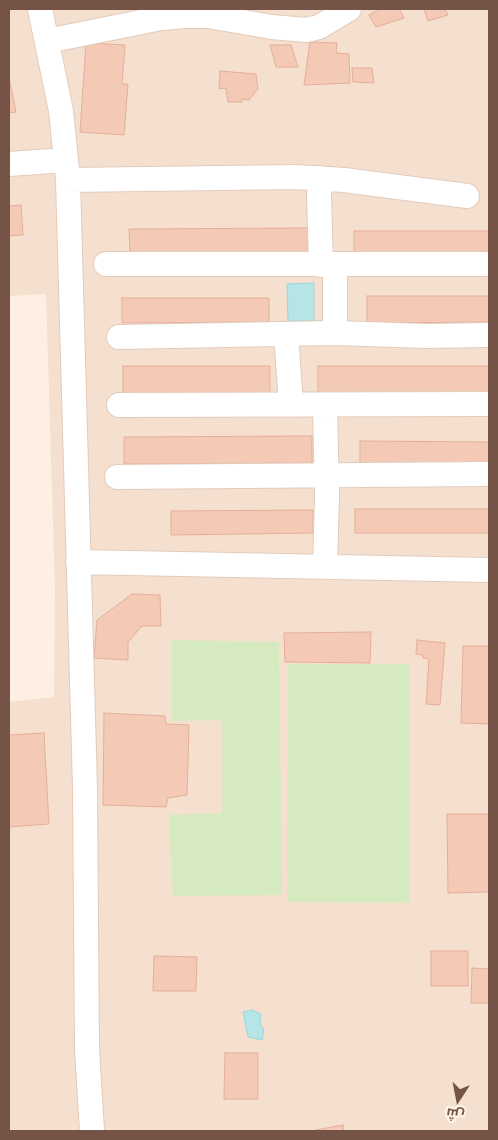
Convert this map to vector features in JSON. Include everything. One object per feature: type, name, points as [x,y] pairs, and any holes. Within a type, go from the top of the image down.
[{"type":"street","points":[[40,9],[62,111],[67,170],[85,788],[88,1049],[92,1131]]},
{"type":"street","points":[[47,40],[154,19],[187,16],[208,16],[272,27],[306,30],[319,27],[348,9]]},
{"type":"street","points":[[9,164],[67,170],[320,178],[467,196]]},
{"type":"street","points":[[320,178],[319,196],[335,333]]},
{"type":"street","points":[[106,264],[485,264]]},
{"type":"street","points":[[118,337],[335,333],[426,336],[489,335]]},
{"type":"street","points":[[286,334],[291,405]]},
{"type":"street","points":[[325,404],[327,476],[325,567]]},
{"type":"street","points":[[119,405],[489,404]]},
{"type":"street","points":[[117,477],[489,474]]},
{"type":"street","points":[[78,562],[489,570]]},
{"type":"shaded area","points":[[9,9],[489,9],[489,1131],[9,1131],[9,702],[54,697],[55,589],[46,294],[9,296]]},
{"type":"green space","points":[[172,640],[279,642],[282,895],[173,896],[169,815],[222,813],[221,720],[172,721]]},
{"type":"green space","points":[[288,664],[409,664],[409,903],[287,902]]},
{"type":"water","points":[[314,283],[314,321],[288,321],[287,284]]},
{"type":"water","points":[[252,1010],[261,1014],[260,1025],[264,1029],[262,1040],[248,1037],[243,1012]]},
{"type":"building","points":[[380,9],[399,9],[404,18],[376,27],[369,15]]},
{"type":"building","points":[[424,9],[445,9],[448,15],[428,21]]},
{"type":"building","points":[[310,42],[337,43],[336,53],[349,54],[350,83],[304,85]]},
{"type":"building","points":[[86,43],[125,45],[122,84],[128,84],[124,135],[80,132]]},
{"type":"building","points":[[270,45],[291,45],[298,67],[276,67]]},
{"type":"building","points":[[352,68],[372,68],[374,83],[353,82]]},
{"type":"building","points":[[220,71],[256,74],[258,89],[249,100],[242,99],[242,102],[228,102],[226,88],[219,89]]},
{"type":"building","points":[[9,78],[16,112],[9,113]]},
{"type":"building","points":[[21,205],[23,235],[9,236],[9,206]]},
{"type":"building","points":[[313,228],[313,252],[130,253],[129,229]]},
{"type":"building","points":[[354,231],[489,231],[489,253],[354,253]]},
{"type":"building","points":[[367,296],[489,296],[489,322],[367,323]]},
{"type":"building","points":[[122,298],[269,298],[269,322],[122,323]]},
{"type":"building","points":[[123,366],[270,366],[270,395],[123,395]]},
{"type":"building","points":[[318,366],[489,366],[489,393],[318,393]]},
{"type":"building","points":[[312,436],[312,463],[124,464],[124,437]]},
{"type":"building","points":[[360,441],[489,442],[489,465],[360,464]]},
{"type":"building","points":[[355,509],[489,509],[489,533],[355,533]]},
{"type":"building","points":[[313,510],[313,533],[171,535],[171,511]]},
{"type":"building","points":[[132,594],[160,595],[161,626],[142,626],[128,642],[128,660],[94,658],[97,620]]},
{"type":"building","points":[[371,632],[370,663],[285,662],[284,633]]},
{"type":"building","points":[[417,640],[445,643],[440,705],[426,704],[429,659],[423,658],[423,655],[416,654]]},
{"type":"building","points":[[463,646],[489,646],[489,724],[461,723]]},
{"type":"building","points":[[104,713],[165,716],[166,724],[189,725],[187,795],[168,798],[166,807],[103,805]]},
{"type":"building","points":[[44,733],[49,824],[9,827],[9,735]]},
{"type":"building","points":[[447,814],[489,814],[489,892],[448,893]]},
{"type":"building","points":[[431,951],[468,951],[468,986],[431,986]]},
{"type":"building","points":[[154,956],[197,957],[196,991],[153,991]]},
{"type":"building","points":[[472,968],[489,969],[489,1003],[471,1003]]},
{"type":"building","points":[[225,1053],[258,1053],[258,1099],[224,1099]]},
{"type":"building","points":[[343,1125],[344,1131],[311,1131]]}]
